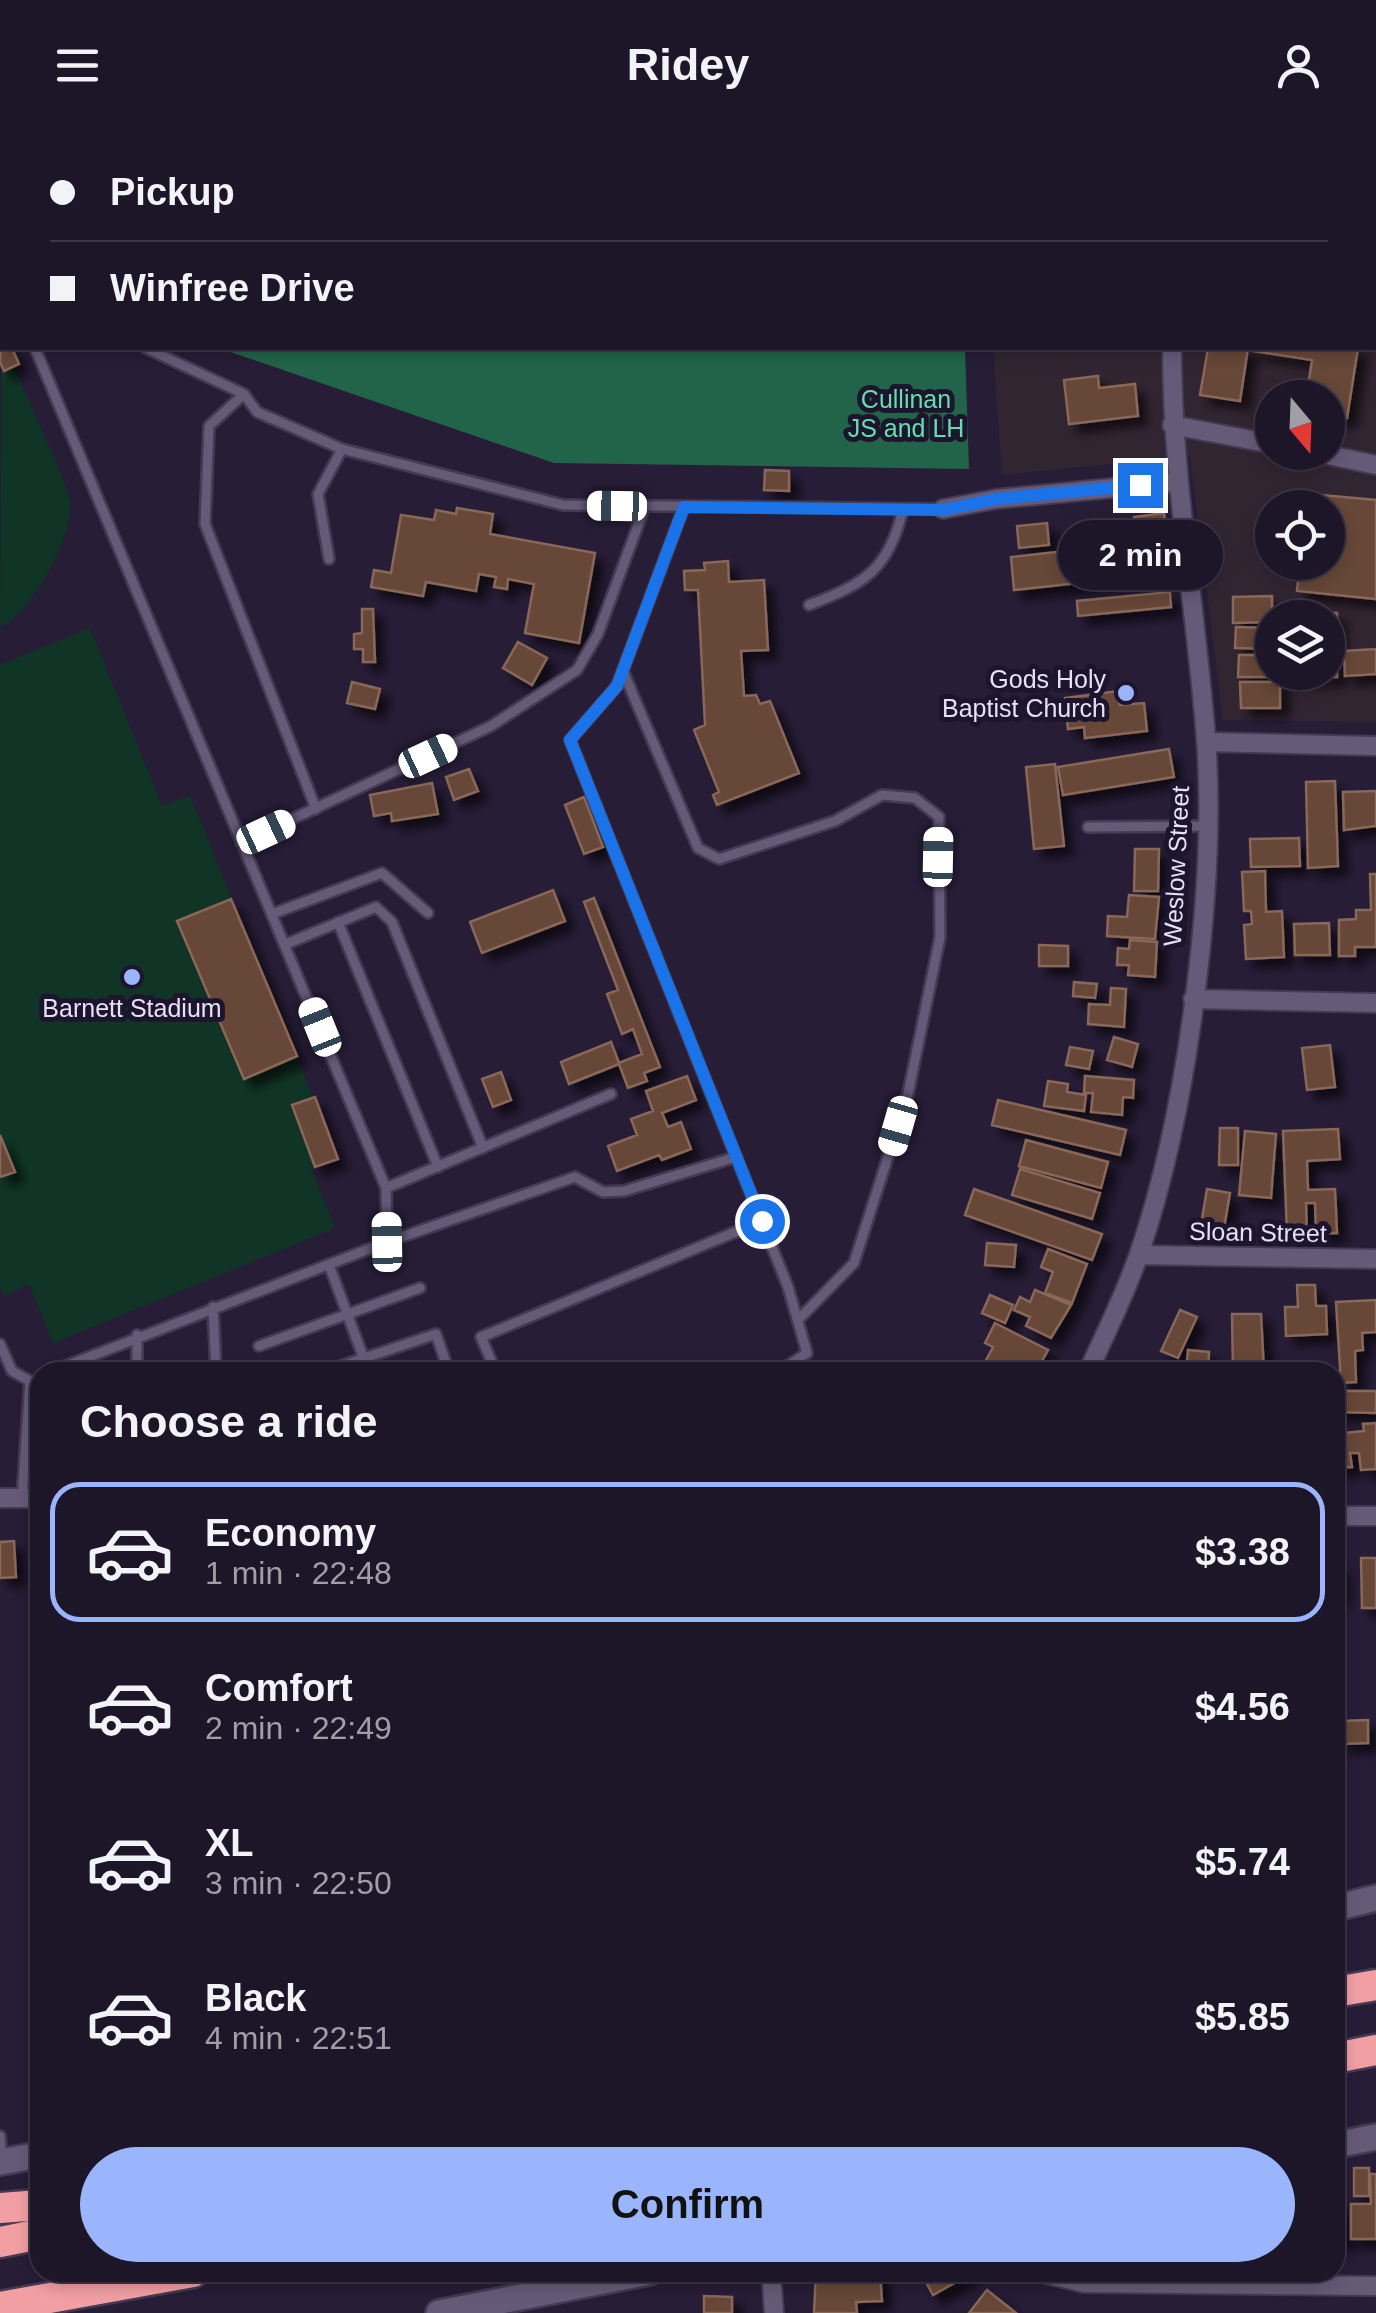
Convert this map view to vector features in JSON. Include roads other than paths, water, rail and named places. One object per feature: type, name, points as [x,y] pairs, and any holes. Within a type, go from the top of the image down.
[{"type":"highway","points":[[1345,1990],[1376,1985]]},
{"type":"highway","points":[[1345,2056],[1376,2050]]},
{"type":"highway","points":[[0,2208],[30,2206]]},
{"type":"highway","points":[[0,2242],[30,2236]]},
{"type":"highway","points":[[0,2307],[135,2282]]},
{"type":"highway","points":[[56,2313],[141,2282]]},
{"type":"main road","points":[[1345,1906],[1376,1898]]},
{"type":"main road","points":[[1345,2143],[1376,2137]]},
{"type":"main road","points":[[1,2153],[30,2155]]},
{"type":"main road","points":[[439,2313],[489,2308],[604,2282]]},
{"type":"street","name":"Weslow Street","points":[[1092,1362],[1139,1254],[1171,1133],[1193,999],[1206,826],[1206,742],[1176,482],[1172,350]]},
{"type":"street","points":[[1172,424],[1255,441]]},
{"type":"street","points":[[1345,458],[1376,464]]},
{"type":"street","points":[[943,510],[996,499],[1176,482]]},
{"type":"street","points":[[1206,742],[1376,746]]},
{"type":"street","points":[[1193,999],[1376,1004]]},
{"type":"street","name":"Sloan Street","points":[[1139,1254],[1376,1260]]},
{"type":"street","points":[[0,1498],[30,1498]]},
{"type":"street","points":[[1345,1516],[1376,1516]]},
{"type":"street","points":[[772,2282],[774,2313]]},
{"type":"street","points":[[1080,2282],[1376,2286]]},
{"type":"lane","points":[[36,350],[386,1188],[387,1242]]},
{"type":"lane","points":[[150,350],[244,394],[257,412],[342,449],[563,504],[943,510]]},
{"type":"lane","points":[[244,394],[209,426],[205,524],[316,808]]},
{"type":"lane","points":[[328,559],[318,494],[342,449]]},
{"type":"lane","points":[[241,843],[491,726],[577,670],[598,634],[644,506]]},
{"type":"lane","points":[[684,507],[617,686],[570,740],[798,1320],[807,1353],[793,1362]]},
{"type":"lane","points":[[809,605],[850,589],[878,569],[898,532],[903,509]]},
{"type":"lane","points":[[623,671],[698,848],[720,859],[835,822],[882,795],[915,798],[939,817],[940,937],[908,1094],[854,1263],[798,1320]]},
{"type":"lane","points":[[1088,827],[1206,826]]},
{"type":"lane","points":[[272,914],[382,872],[428,913]]},
{"type":"lane","points":[[286,944],[376,907],[392,922],[482,1148]]},
{"type":"lane","points":[[338,922],[438,1167]]},
{"type":"lane","points":[[386,1188],[611,1094]]},
{"type":"lane","points":[[74,1362],[387,1242],[575,1177],[603,1192],[624,1191],[736,1157]]},
{"type":"lane","points":[[492,1362],[482,1337],[762,1221]]},
{"type":"lane","points":[[329,1265],[364,1359]]},
{"type":"lane","points":[[259,1346],[420,1288]]},
{"type":"lane","points":[[214,1308],[216,1362]]},
{"type":"lane","points":[[355,1362],[436,1334],[446,1362]]},
{"type":"lane","points":[[137,1335],[138,1362]]},
{"type":"lane","points":[[0,1344],[12,1370],[30,1377]]},
{"type":"lane","points":[[0,1378],[12,1370]]},
{"type":"place","name":"Gods Holy Baptist Church","points":[[1126,693]]},
{"type":"place","name":"Barnett Stadium","points":[[132,977]]},
{"type":"park label","name":"Cullinan JS and LH","points":[[906,414]]}]
